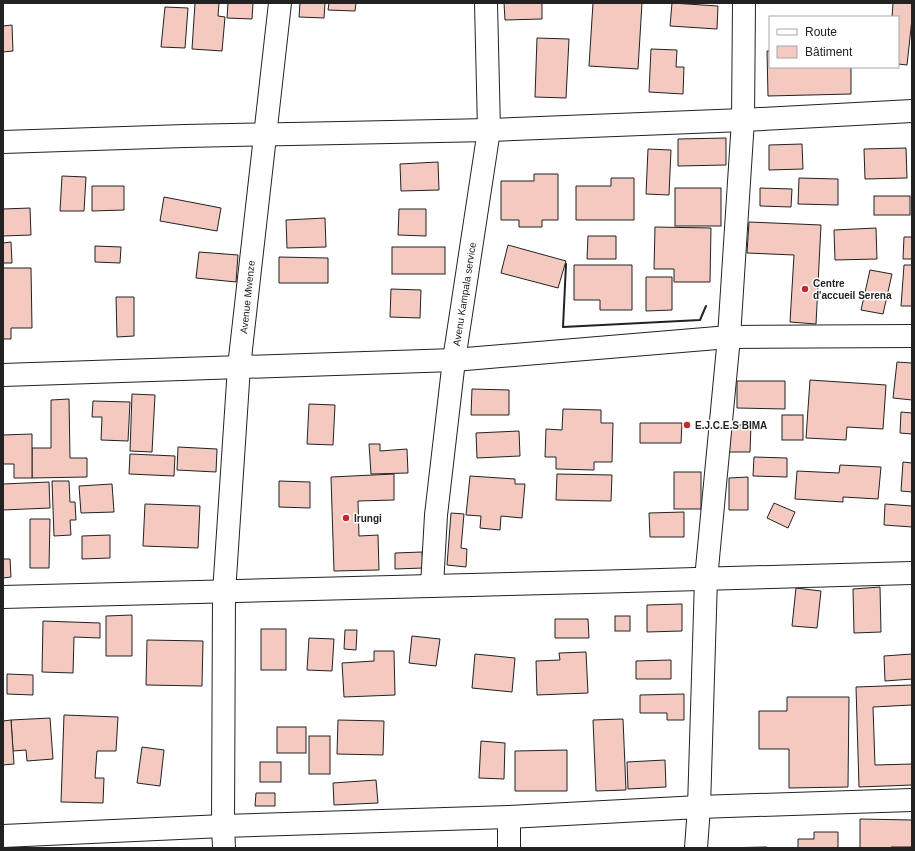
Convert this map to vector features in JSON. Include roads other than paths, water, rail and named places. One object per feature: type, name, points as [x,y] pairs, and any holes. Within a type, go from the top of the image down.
[{"type":"street","name":"Avenue Mwenze","points":[[224,848],[224,593],[239,367],[280,3]]},
{"type":"street","name":"Avenu Kampala service","points":[[432,586],[436,515],[454,360],[489,130],[486,3]]},
{"type":"street","points":[[696,848],[699,808],[706,578],[729,337],[743,120],[744,3]]},
{"type":"street","points":[[3,142],[265,134],[489,130],[743,120],[912,111]]},
{"type":"street","points":[[3,375],[454,360],[729,337],[912,336]]},
{"type":"street","points":[[3,597],[224,593],[912,573]]},
{"type":"street","points":[[3,836],[223,826],[509,817],[912,800]]},
{"type":"street","points":[[509,817],[510,848]]},
{"type":"place","name":"Centre d'accueil Serena","points":[[805,289]]},
{"type":"place","name":"E.J.C.E.S BIMA","points":[[687,425]]},
{"type":"place","name":"Irungi","points":[[346,518]]}]
